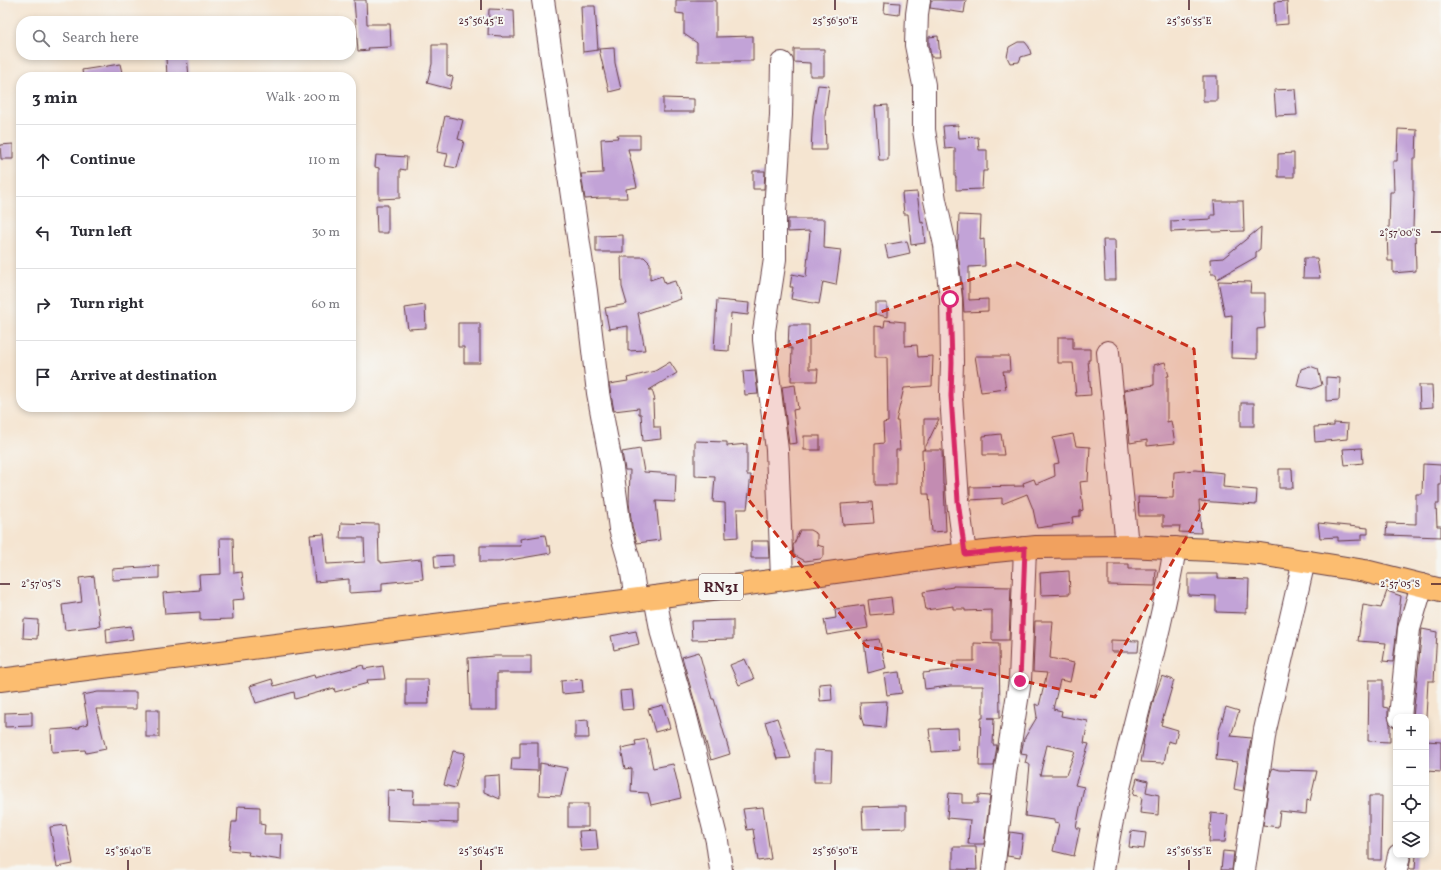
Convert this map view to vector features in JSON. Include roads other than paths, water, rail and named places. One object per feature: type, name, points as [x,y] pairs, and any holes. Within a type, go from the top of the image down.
[{"type":"main road","name":"RN31","points":[[0,680],[646,598],[782,578],[965,554],[1025,548],[1127,546],[1260,554],[1365,571],[1431,587]]},
{"type":"street","points":[[543,0],[586,291],[598,393],[612,468],[620,529],[631,567],[662,634],[685,713],[717,841],[720,870]]},
{"type":"street","points":[[919,0],[916,45],[924,85],[924,130],[945,245],[950,299],[952,362],[951,396],[958,501],[965,554]]},
{"type":"street","points":[[782,63],[781,115],[774,211],[775,259],[764,331],[777,450],[782,578]]},
{"type":"street","points":[[1108,352],[1127,546]]},
{"type":"street","points":[[993,870],[1005,774],[1020,681],[1025,548]]},
{"type":"street","points":[[1103,870],[1108,837],[1147,677],[1169,582],[1175,548]]},
{"type":"street","points":[[1244,870],[1265,730],[1304,561]]},
{"type":"street","points":[[1400,714],[1409,629],[1431,587]]},
{"type":"street","points":[[1396,870],[1398,858]]}]
